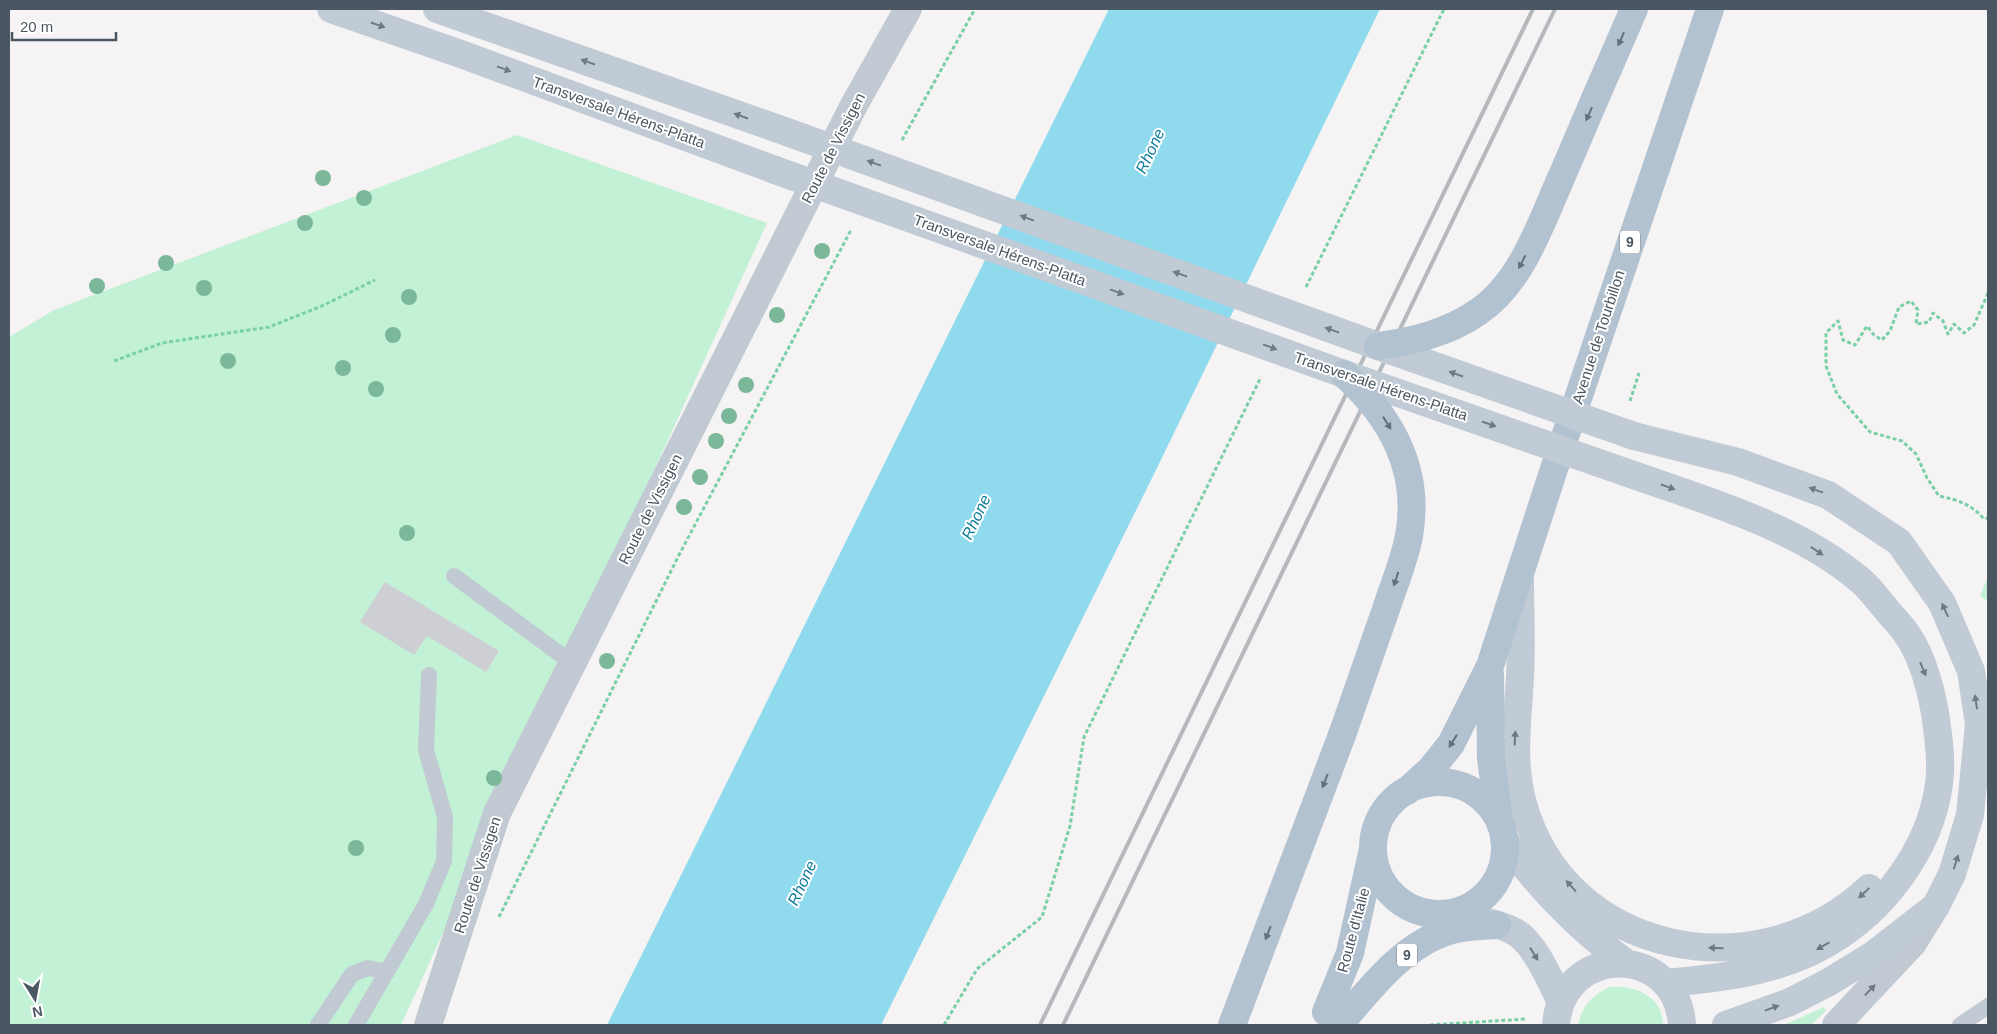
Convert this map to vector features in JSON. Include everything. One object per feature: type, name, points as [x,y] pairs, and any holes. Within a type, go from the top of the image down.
[{"type":"main road","name":"Transversale Hérens-Platta","points":[[332,9],[458,52],[775,170],[1344,374],[1727,508],[1798,538],[1861,580],[1909,637],[1931,689],[1939,738],[1940,774],[1934,810],[1907,868],[1886,896],[1857,923],[1816,950],[1773,966],[1733,976],[1666,983]]},
{"type":"main road","points":[[437,9],[787,132],[1378,346],[1634,436],[1738,462],[1828,495],[1899,542],[1942,603],[1971,671],[1979,724],[1970,815],[1952,874],[1936,906],[1872,955],[1830,982],[1790,1002],[1726,1025]]},
{"type":"main road","points":[[1378,346],[1423,338],[1455,325],[1479,312],[1510,282],[1518,271],[1545,213],[1634,9]]},
{"type":"main road","name":"Avenue de Tourbillon","points":[[1407,791],[1431,769],[1452,744],[1490,666],[1710,9]]},
{"type":"main road","points":[[1232,1025],[1342,735],[1404,554],[1411,512],[1409,482],[1399,444],[1375,405],[1344,374]]},
{"type":"main road","points":[[1520,574],[1520,676],[1514,748],[1523,804],[1532,830],[1544,853],[1578,894],[1604,915],[1633,931],[1686,947],[1738,948],[1765,944],[1825,921],[1854,903],[1923,834]]},
{"type":"main road","name":"Avenue de Tourbillon","points":[[1490,666],[1493,787],[1502,830]]},
{"type":"main road","points":[[1555,1016],[1529,945],[1516,932],[1497,925],[1442,914],[1420,912],[1392,894],[1376,869],[1373,845],[1379,822],[1392,802],[1407,791],[1424,784],[1448,783],[1460,786],[1484,800],[1529,874],[1558,906],[1626,963]]},
{"type":"main road","points":[[1442,914],[1472,906],[1492,888],[1499,877],[1503,865],[1502,830]]},
{"type":"main road","name":"Route d'Italie","points":[[1327,1021],[1350,953],[1373,845]]},
{"type":"main road","name":"Route d'Italie","points":[[1327,1021],[1377,958],[1397,940],[1442,914]]},
{"type":"main road","name":"9","points":[[1327,1021],[1424,942],[1452,930],[1497,925]]},
{"type":"main road","points":[[1555,1016],[1572,984],[1588,972],[1606,964],[1626,963],[1648,969],[1666,983],[1676,998],[1682,1025]]},
{"type":"street","name":"Route de Vissigen","points":[[428,1025],[497,812],[850,114],[908,9]]},
{"type":"street","points":[[1836,1025],[1913,943],[1936,906]]},
{"type":"lane","points":[[454,576],[572,663]]},
{"type":"lane","points":[[356,1025],[426,904],[444,861],[445,817],[426,750],[429,675]]},
{"type":"lane","points":[[318,1025],[352,974],[368,968],[387,972]]},
{"type":"lane","points":[[1960,1025],[1988,1006]]},
{"type":"path","points":[[901,142],[975,9]]},
{"type":"path","points":[[1302,294],[1444,9]]},
{"type":"path","points":[[494,926],[680,553],[852,228]]},
{"type":"path","points":[[114,361],[162,343],[269,327],[322,306],[375,280]]},
{"type":"path","points":[[1988,293],[1974,325],[1964,333],[1954,324],[1948,334],[1943,321],[1933,313],[1929,322],[1916,324],[1918,310],[1911,301],[1899,308],[1890,331],[1882,340],[1874,335],[1867,326],[1855,345],[1842,340],[1838,321],[1826,333],[1826,366],[1838,394],[1870,432],[1902,442],[1916,454],[1939,496],[1960,500],[1975,509],[1984,519],[1988,518]]},
{"type":"path","points":[[1628,407],[1639,373]]},
{"type":"path","points":[[944,1025],[977,969],[1042,917],[1070,826],[1084,737],[1263,374]]},
{"type":"path","points":[[1430,1025],[1555,1016]]},
{"type":"green space","points":[[517,135],[767,223],[401,1025],[9,1025],[9,337],[54,310]]},
{"type":"green space","points":[[1988,577],[1988,601],[1980,596]]},
{"type":"green space","points":[[1610,987],[1629,988],[1653,1000],[1662,1015],[1663,1025],[1578,1025],[1582,1012],[1589,1002]]},
{"type":"green space","points":[[1824,1007],[1826,1011],[1811,1025],[1784,1025]]},
{"type":"water","name":"Rhone","points":[[1109,9],[1380,9],[1155,472],[881,1025],[607,1025]]},
{"type":"building","points":[[385,582],[499,651],[486,672],[427,636],[414,655],[360,622]]},
{"type":"railway","points":[[1040,1025],[1533,9]]},
{"type":"railway","points":[[1063,1025],[1555,9]]}]
